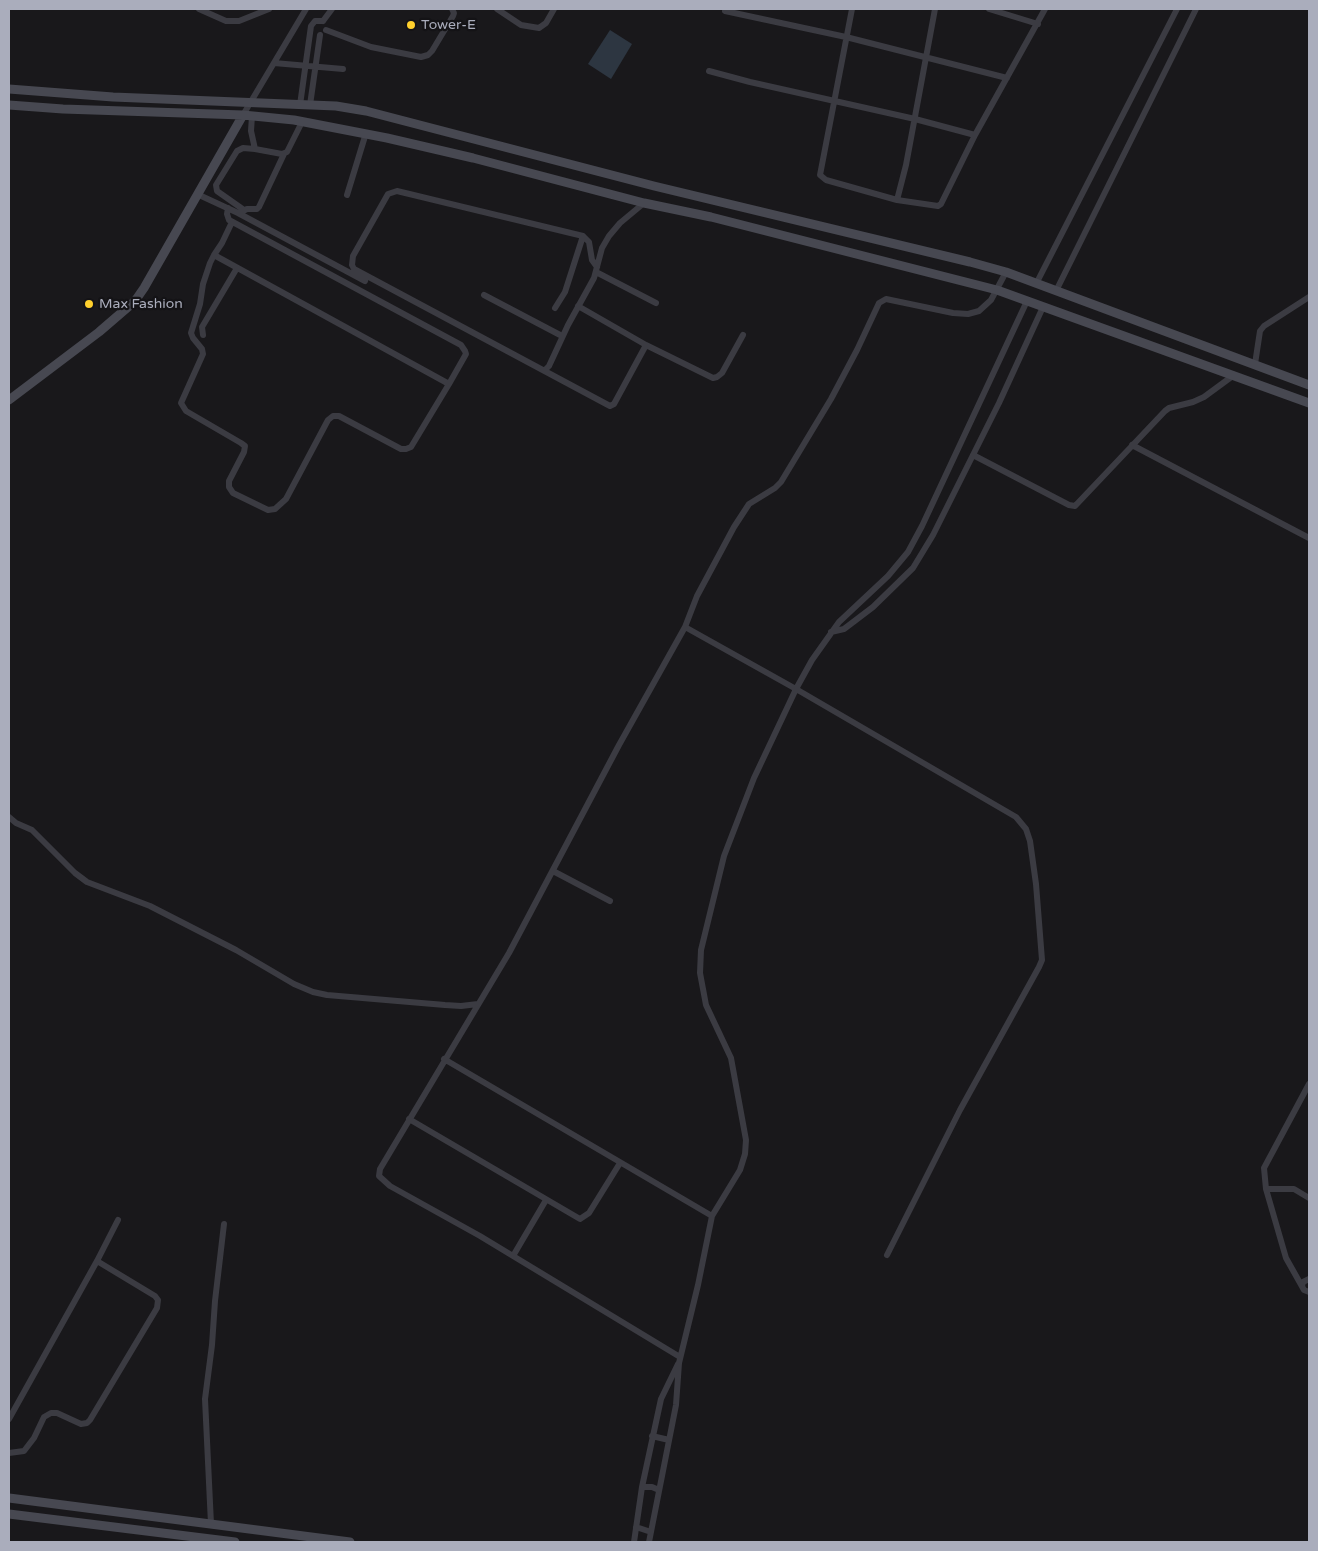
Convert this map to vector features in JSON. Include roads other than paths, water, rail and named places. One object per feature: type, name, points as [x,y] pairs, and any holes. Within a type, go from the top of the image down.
[{"type":"street","points":[[199,9],[226,21],[238,21],[269,9]]},
{"type":"street","points":[[9,400],[99,332],[135,301],[197,194],[248,116],[251,102],[306,9]]},
{"type":"street","points":[[326,30],[371,47],[421,57],[428,55],[432,51],[453,16],[453,9]]},
{"type":"street","points":[[496,9],[521,25],[539,28],[546,23],[554,9]]},
{"type":"street","points":[[852,9],[820,175],[826,180],[897,200],[940,206],[976,135],[1045,9]]},
{"type":"street","points":[[897,200],[915,118],[935,9]]},
{"type":"street","points":[[989,9],[1038,24]]},
{"type":"street","points":[[1036,284],[1177,9]]},
{"type":"street","points":[[1056,291],[1196,9]]},
{"type":"street","points":[[323,21],[328,10]]},
{"type":"street","points":[[725,10],[846,37],[1007,78]]},
{"type":"street","points":[[323,21],[326,25],[326,30]]},
{"type":"street","points":[[300,105],[313,22],[323,21]]},
{"type":"street","points":[[310,105],[320,35],[326,30]]},
{"type":"street","points":[[311,31],[320,35]]},
{"type":"street","points":[[274,63],[343,69]]},
{"type":"street","points":[[709,71],[915,118],[976,135]]},
{"type":"street","points":[[9,89],[113,97],[348,107],[366,110],[673,191],[1006,272],[1309,385]]},
{"type":"street","points":[[9,105],[63,109],[248,116],[302,122],[366,133],[473,158],[644,203],[711,217],[998,290],[1309,403]]},
{"type":"street","points":[[248,116],[255,149]]},
{"type":"street","points":[[242,213],[259,207],[284,154],[287,152],[302,122]]},
{"type":"street","points":[[347,195],[366,133]]},
{"type":"street","points":[[242,213],[217,191],[216,185],[237,151],[243,148],[284,154]]},
{"type":"street","points":[[646,345],[612,406],[354,269],[352,261],[388,194],[393,191],[583,236],[589,242],[592,260],[597,270],[656,303]]},
{"type":"street","points":[[197,194],[242,213],[365,280]]},
{"type":"street","points":[[545,370],[549,366],[562,336],[597,270],[602,248],[608,236],[644,203]]},
{"type":"street","points":[[228,208],[228,218],[232,222],[461,345],[466,354],[409,449],[396,447],[339,416],[333,416],[328,420],[286,498],[280,506],[272,511],[234,493],[229,487],[229,481],[244,452],[245,446],[186,411],[182,403],[203,354],[202,349],[191,333],[200,304],[206,272],[232,222]]},
{"type":"street","points":[[232,222],[239,221],[242,213]]},
{"type":"street","points":[[555,308],[565,292],[583,236]]},
{"type":"street","points":[[214,255],[449,384]]},
{"type":"street","points":[[203,335],[202,327],[237,268]]},
{"type":"street","points":[[680,1360],[513,1256],[439,1212],[390,1186],[379,1176],[380,1169],[509,953],[620,744],[685,627],[697,596],[741,514],[749,504],[775,488],[781,482],[831,399],[879,304],[886,299],[953,313],[968,314],[984,307],[998,290],[1006,272]]},
{"type":"street","points":[[484,295],[562,336]]},
{"type":"street","points":[[1255,364],[1260,331],[1264,326],[1309,297]]},
{"type":"street","points":[[649,1542],[676,1405],[680,1360],[712,1216],[740,1170],[745,1154],[746,1140],[731,1058],[706,1005],[700,973],[701,950],[724,856],[754,778],[796,689],[812,660],[843,617],[888,576],[908,552],[922,526],[1027,301]]},
{"type":"street","points":[[578,306],[646,345],[713,378],[722,373],[742,334]]},
{"type":"street","points":[[832,632],[844,629],[873,607],[913,568],[933,534],[999,403],[1043,307]]},
{"type":"street","points":[[973,455],[1072,506],[1079,503],[1169,408],[1204,397],[1234,375]]},
{"type":"street","points":[[1132,445],[1309,538]]},
{"type":"street","points":[[685,627],[1016,817],[1026,829],[1030,841],[1037,894],[1042,960],[960,1110],[887,1255]]},
{"type":"street","points":[[9,816],[16,823],[32,830],[75,873],[87,882],[150,906],[236,950],[294,984],[313,992],[327,995],[445,1005],[478,1004]]},
{"type":"street","points":[[553,871],[610,901]]},
{"type":"street","points":[[444,1059],[712,1216]]},
{"type":"street","points":[[1309,1084],[1264,1168],[1266,1190],[1286,1258],[1304,1290],[1309,1292]]},
{"type":"street","points":[[409,1119],[580,1219],[585,1217],[620,1163]]},
{"type":"street","points":[[1266,1190],[1294,1190],[1309,1198]]},
{"type":"street","points":[[513,1256],[546,1200]]},
{"type":"street","points":[[9,1419],[118,1220]]},
{"type":"street","points":[[211,1524],[204,1398],[212,1345],[224,1224]]},
{"type":"street","points":[[9,1453],[24,1451],[34,1438],[47,1414],[57,1413],[81,1424],[90,1420],[157,1308],[158,1300],[155,1296],[97,1261]]},
{"type":"street","points":[[1302,1286],[1303,1282],[1309,1279]]},
{"type":"street","points":[[634,1542],[642,1487],[661,1399],[680,1360]]},
{"type":"street","points":[[652,1436],[669,1440]]},
{"type":"street","points":[[642,1487],[652,1487],[659,1490]]},
{"type":"street","points":[[9,1498],[350,1542]]},
{"type":"street","points":[[9,1514],[195,1540],[235,1542]]},
{"type":"street","points":[[636,1527],[651,1532]]},
{"type":"water","points":[[610,30],[632,44],[611,79],[588,64]]},
{"type":"place","name":"Tower-E","points":[[411,25]]},
{"type":"place","name":"Max Fashion","points":[[89,304]]}]
